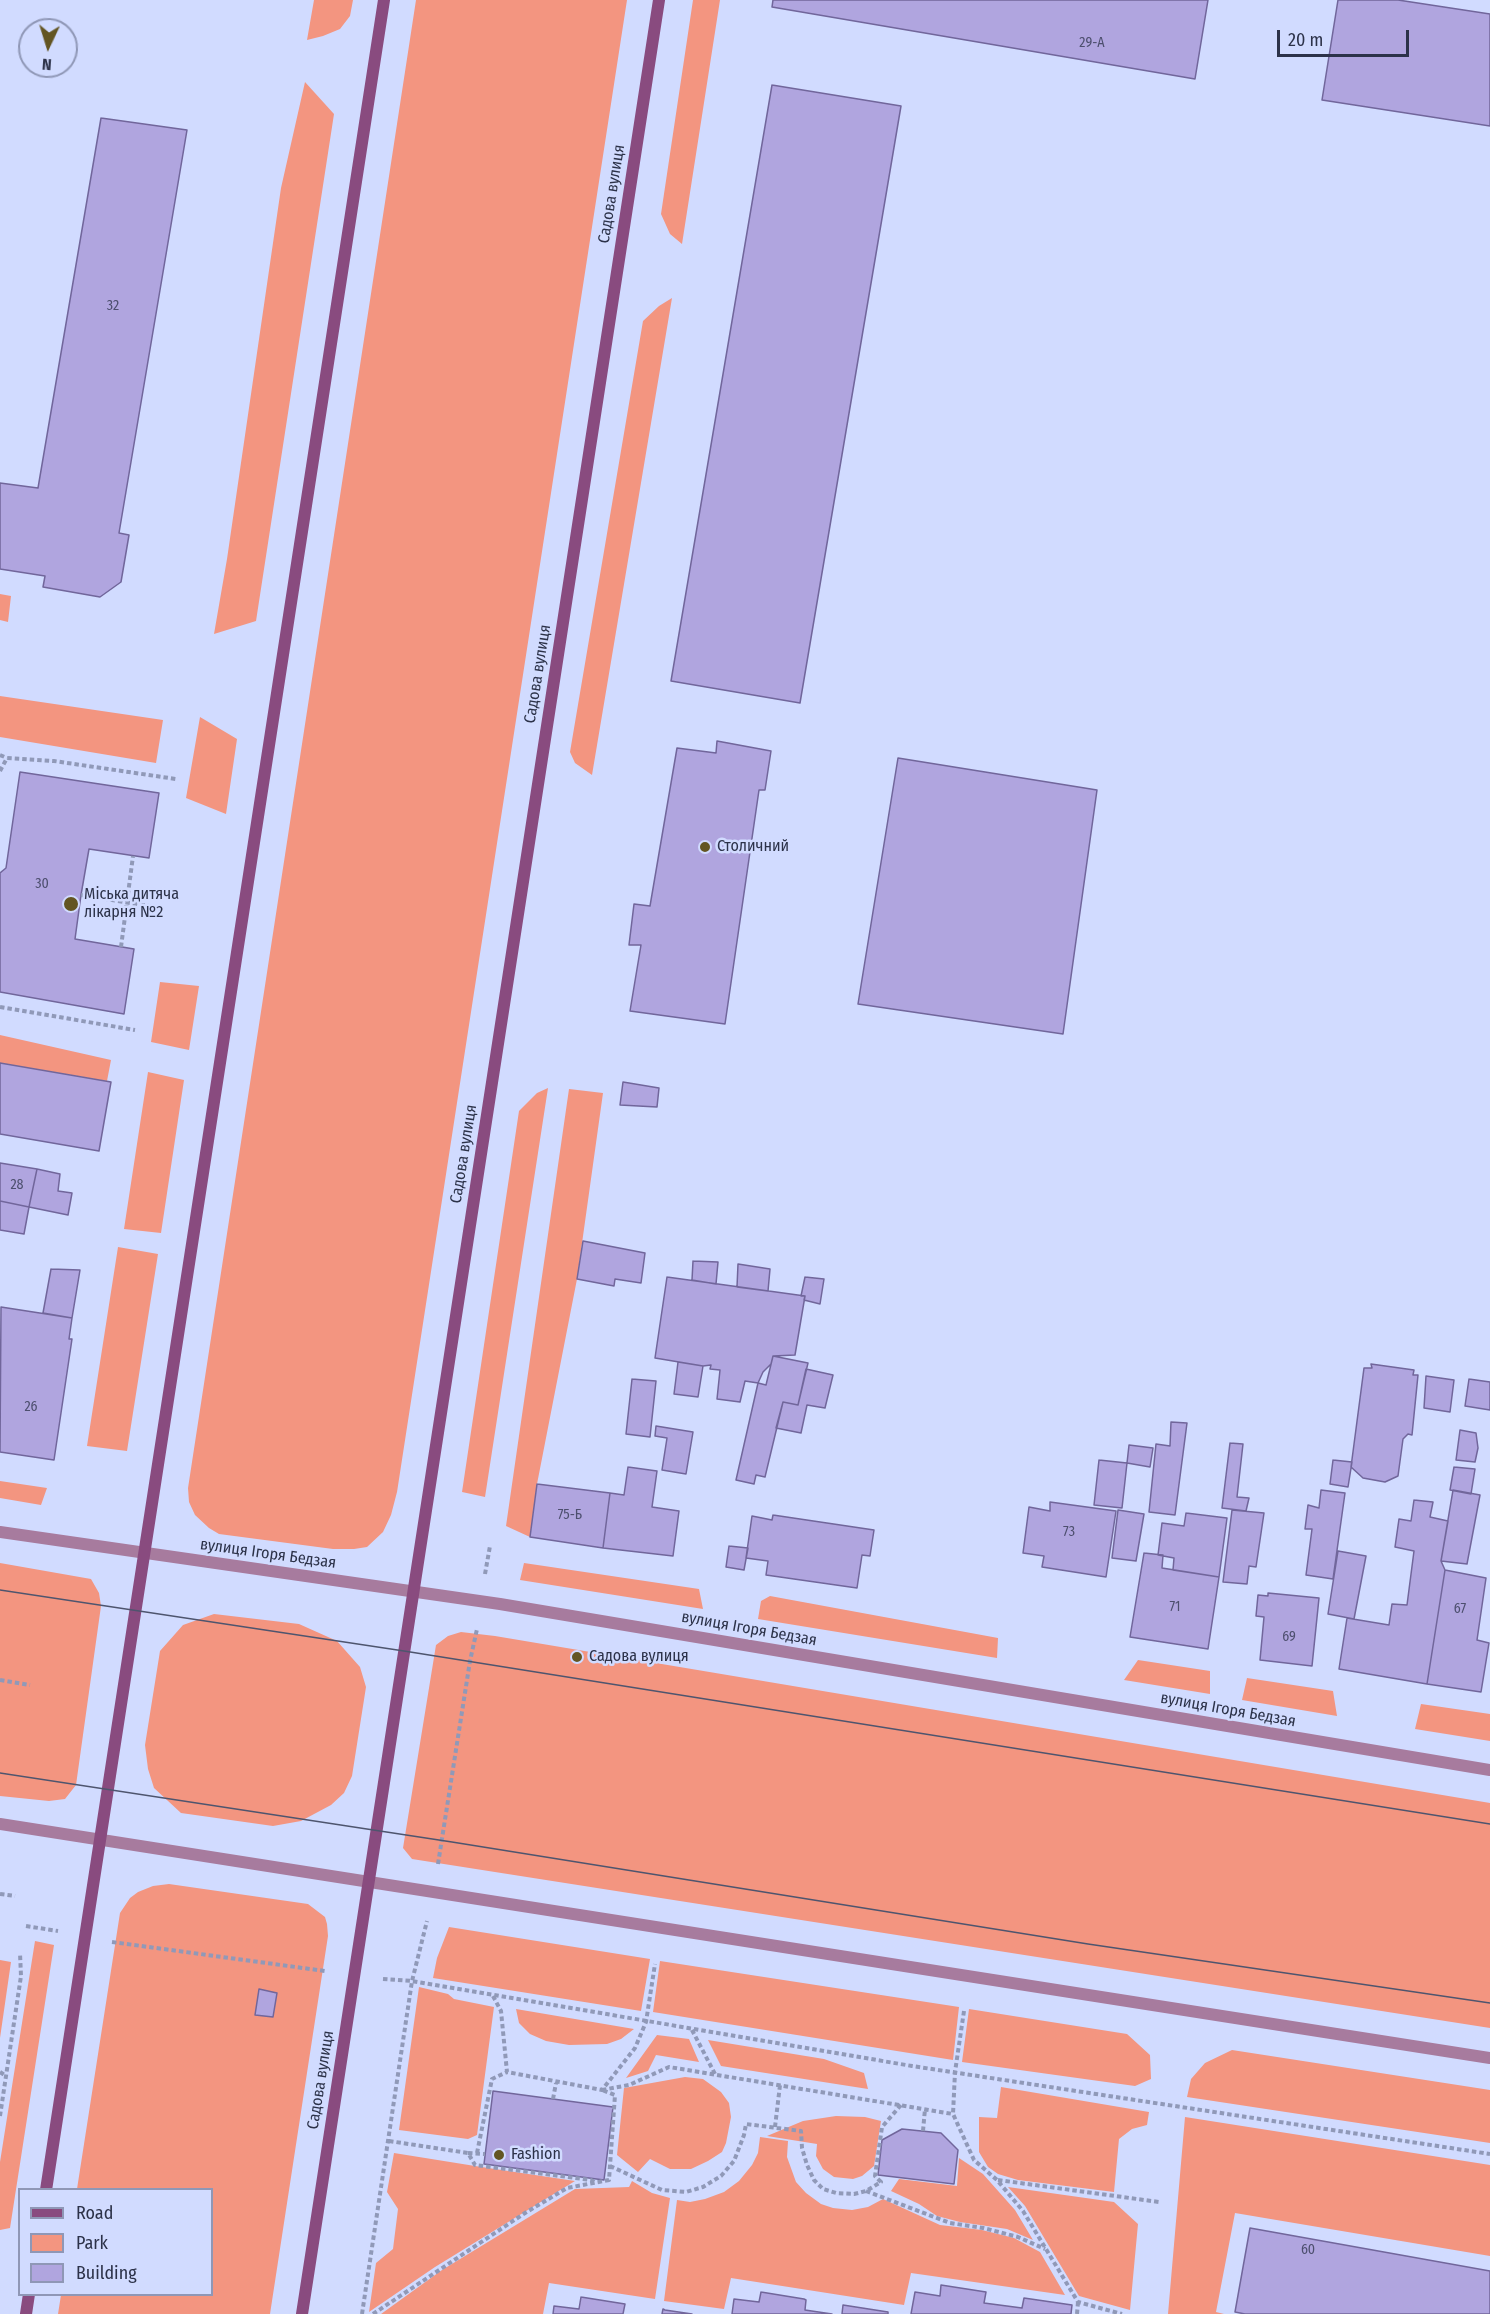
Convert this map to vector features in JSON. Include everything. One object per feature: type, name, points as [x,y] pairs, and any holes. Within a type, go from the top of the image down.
[{"type":"main road","points":[[46,2188],[384,0]]},
{"type":"main road","name":"Садова вулиця","points":[[302,2314],[659,0]]},
{"type":"main road","points":[[26,2314],[29,2296]]},
{"type":"street","name":"вулиця Ігоря Бедзая","points":[[0,1532],[482,1602],[1490,1770]]},
{"type":"street","points":[[0,1824],[1490,2058]]},
{"type":"path","points":[[0,755],[7,758],[54,760],[176,779]]},
{"type":"path","points":[[0,771],[7,758]]},
{"type":"path","points":[[121,946],[133,856]]},
{"type":"path","points":[[81,895],[155,907]]},
{"type":"path","points":[[0,1007],[135,1030]]},
{"type":"path","points":[[362,2314],[412,1982],[432,1893],[490,1546]]},
{"type":"path","points":[[0,1680],[30,1685]]},
{"type":"path","points":[[0,1894],[15,1896]]},
{"type":"path","points":[[26,1926],[86,1937],[412,1982],[955,2072],[1490,2154]]},
{"type":"path","points":[[0,2116],[21,1976],[20,1953]]},
{"type":"path","points":[[602,2090],[635,2048],[646,2022],[655,1964]]},
{"type":"path","points":[[493,1995],[501,2011],[507,2072]]},
{"type":"path","points":[[964,2010],[955,2072],[953,2114],[974,2160],[997,2180],[1023,2211],[1078,2302],[1077,2314]]},
{"type":"path","points":[[692,2030],[716,2075]]},
{"type":"path","points":[[602,2090],[629,2085],[669,2067],[953,2114]]},
{"type":"path","points":[[0,2072],[6,2076]]},
{"type":"path","points":[[373,2314],[525,2213],[567,2188],[609,2180],[615,2096],[602,2090],[507,2072],[492,2079],[477,2153]]},
{"type":"path","points":[[553,2099],[556,2082]]},
{"type":"path","points":[[775,2127],[780,2085]]},
{"type":"path","points":[[610,2166],[662,2190],[686,2192],[702,2187],[721,2176],[734,2161],[746,2124],[775,2127],[801,2131],[802,2148],[807,2165],[814,2180],[823,2188],[836,2193],[854,2194],[866,2191],[881,2182],[875,2176],[882,2127],[901,2105]]},
{"type":"path","points":[[922,2131],[925,2109]]},
{"type":"path","points":[[389,2140],[485,2154]]},
{"type":"path","points":[[468,2153],[475,2165],[591,2180],[597,2183]]},
{"type":"path","points":[[997,2180],[1159,2202]]},
{"type":"path","points":[[866,2191],[950,2223],[1018,2237],[1046,2250]]},
{"type":"path","points":[[1078,2302],[1122,2314]]},
{"type":"green space","points":[[314,0],[353,0],[350,16],[340,29],[307,40]]},
{"type":"green space","points":[[416,0],[627,0],[397,1492],[391,1515],[383,1532],[367,1547],[333,1549],[219,1534],[195,1515],[189,1502],[188,1488]]},
{"type":"green space","points":[[693,0],[720,0],[682,244],[670,234],[661,214]]},
{"type":"green space","points":[[305,82],[334,114],[256,621],[214,634],[281,188]]},
{"type":"green space","points":[[672,298],[592,775],[575,763],[570,752],[643,321],[659,306]]},
{"type":"green space","points":[[0,594],[11,596],[8,622],[0,620]]},
{"type":"green space","points":[[0,696],[163,720],[156,763],[0,737]]},
{"type":"green space","points":[[200,717],[237,739],[226,814],[186,798]]},
{"type":"green space","points":[[160,982],[199,986],[189,1050],[151,1042]]},
{"type":"green space","points":[[0,1035],[111,1060],[107,1081],[0,1063]]},
{"type":"green space","points":[[148,1072],[184,1080],[161,1233],[124,1229]]},
{"type":"green space","points":[[548,1088],[485,1497],[462,1492],[519,1111],[537,1093]]},
{"type":"green space","points":[[569,1089],[603,1093],[577,1279],[537,1484],[530,1537],[506,1526]]},
{"type":"green space","points":[[118,1247],[158,1254],[127,1451],[87,1446]]},
{"type":"green space","points":[[0,1481],[47,1488],[41,1505],[0,1498]]},
{"type":"green space","points":[[0,1563],[91,1579],[99,1593],[101,1606],[76,1785],[65,1799],[49,1801],[0,1796]]},
{"type":"green space","points":[[524,1563],[699,1589],[703,1609],[520,1580]]},
{"type":"green space","points":[[770,1596],[998,1638],[997,1658],[758,1619],[761,1601]]},
{"type":"green space","points":[[214,1614],[299,1624],[337,1641],[360,1667],[366,1687],[352,1776],[344,1793],[331,1805],[301,1821],[273,1826],[181,1813],[154,1788],[148,1769],[145,1745],[160,1651],[183,1625]]},
{"type":"green space","points":[[461,1632],[1490,1803],[1490,2028],[412,1859],[403,1848],[436,1645],[448,1636]]},
{"type":"green space","points":[[1138,1660],[1210,1671],[1210,1694],[1124,1680]]},
{"type":"green space","points":[[1247,1678],[1333,1691],[1337,1716],[1242,1700]]},
{"type":"green space","points":[[1421,1704],[1490,1714],[1490,1741],[1415,1729]]},
{"type":"green space","points":[[169,1884],[308,1904],[325,1917],[327,1924],[328,1936],[270,2314],[58,2314],[61,2296],[213,2296],[213,2188],[77,2188],[120,1913],[130,1898],[153,1886]]},
{"type":"green space","points":[[449,1927],[650,1959],[641,2011],[433,1978],[437,1958]]},
{"type":"green space","points":[[35,1941],[54,1945],[10,2228],[0,2230],[0,2162]]},
{"type":"green space","points":[[0,1960],[11,1962],[0,2038]]},
{"type":"green space","points":[[660,1961],[959,2007],[953,2060],[653,2012]]},
{"type":"green space","points":[[419,1987],[448,1994],[454,1999],[494,2007],[477,2135],[468,2139],[399,2130]]},
{"type":"green space","points":[[516,2009],[634,2029],[621,2039],[607,2044],[569,2045],[546,2041],[530,2034],[519,2023]]},
{"type":"green space","points":[[969,2009],[1127,2034],[1150,2055],[1151,2079],[1135,2086],[962,2062]]},
{"type":"green space","points":[[657,2035],[689,2039],[699,2062],[656,2055],[648,2071],[626,2078]]},
{"type":"green space","points":[[708,2040],[824,2059],[864,2073],[868,2089],[721,2066]]},
{"type":"green space","points":[[1232,2050],[1490,2090],[1490,2143],[1187,2097],[1191,2079],[1205,2063]]},
{"type":"green space","points":[[685,2077],[703,2079],[721,2092],[729,2103],[731,2117],[722,2152],[691,2169],[670,2169],[650,2159],[638,2172],[617,2155],[624,2088]]},
{"type":"green space","points":[[1001,2087],[1149,2112],[1147,2125],[1132,2129],[1119,2139],[1114,2192],[1018,2180],[998,2174],[988,2167],[979,2152],[979,2117],[997,2118]]},
{"type":"green space","points":[[836,2116],[865,2117],[881,2121],[874,2166],[862,2176],[853,2179],[834,2177],[823,2169],[816,2156],[817,2144],[767,2136],[803,2121]]},
{"type":"green space","points":[[1185,2117],[1490,2165],[1490,2256],[1235,2213],[1216,2312],[1224,2314],[1168,2314]]},
{"type":"green space","points":[[760,2137],[788,2141],[787,2157],[796,2182],[821,2204],[852,2210],[868,2207],[883,2199],[940,2225],[982,2230],[1014,2238],[1040,2252],[1065,2295],[911,2273],[904,2305],[731,2278],[724,2309],[664,2301],[677,2200],[690,2202],[705,2199],[724,2192],[739,2181],[758,2153]]},
{"type":"green space","points":[[394,2153],[575,2181],[435,2267],[369,2312],[376,2263],[393,2249],[398,2209],[387,2192]]},
{"type":"green space","points":[[959,2158],[983,2174],[1015,2210],[1033,2240],[1007,2229],[937,2216],[919,2204],[891,2191],[899,2179],[957,2186]]},
{"type":"green space","points":[[632,2181],[652,2193],[670,2198],[655,2299],[549,2283],[543,2314],[381,2314],[442,2270],[575,2189],[629,2187]]},
{"type":"green space","points":[[1008,2187],[1114,2202],[1138,2224],[1130,2310],[1079,2296],[1025,2206]]},
{"type":"building","points":[[773,0],[1208,0],[1195,79],[772,7]]},
{"type":"building","points":[[1338,0],[1398,0],[1490,14],[1490,126],[1322,100]]},
{"type":"building","points":[[772,85],[901,106],[800,703],[671,681]]},
{"type":"building","points":[[101,118],[187,130],[119,533],[129,535],[121,582],[100,597],[43,587],[45,576],[0,569],[0,483],[38,488]]},
{"type":"building","name":"Столичний","points":[[717,741],[771,751],[765,790],[759,790],[725,1024],[630,1011],[641,945],[629,945],[634,904],[650,906],[677,748],[716,753]]},
{"type":"building","points":[[898,758],[1097,790],[1063,1034],[858,1004]]},
{"type":"building","points":[[20,772],[159,793],[149,858],[89,849],[81,895],[75,939],[134,949],[124,1014],[0,992],[0,873],[6,868]]},
{"type":"building","points":[[0,1063],[111,1082],[99,1151],[0,1134]]},
{"type":"building","points":[[623,1082],[659,1088],[657,1107],[620,1105]]},
{"type":"building","points":[[0,1163],[37,1169],[29,1207],[0,1201]]},
{"type":"building","points":[[37,1169],[60,1174],[58,1191],[72,1193],[68,1215],[29,1207]]},
{"type":"building","points":[[0,1201],[29,1207],[24,1234],[0,1230]]},
{"type":"building","points":[[583,1241],[645,1253],[641,1283],[615,1279],[614,1286],[577,1279]]},
{"type":"building","points":[[693,1261],[718,1262],[716,1284],[692,1280]]},
{"type":"building","points":[[738,1264],[770,1269],[768,1291],[737,1287]]},
{"type":"building","points":[[51,1269],[80,1270],[72,1318],[43,1313]]},
{"type":"building","points":[[667,1277],[805,1296],[795,1355],[773,1356],[771,1364],[763,1372],[758,1383],[745,1381],[740,1402],[717,1399],[720,1370],[710,1369],[711,1365],[703,1366],[655,1358]]},
{"type":"building","points":[[805,1277],[824,1279],[820,1304],[804,1300],[805,1296],[801,1296]]},
{"type":"building","points":[[1,1307],[72,1318],[69,1339],[72,1339],[54,1460],[0,1452]]},
{"type":"building","points":[[773,1356],[808,1363],[798,1405],[783,1402],[765,1477],[756,1475],[754,1484],[736,1480],[758,1383],[766,1385]]},
{"type":"building","points":[[678,1362],[703,1366],[698,1397],[674,1394]]},
{"type":"building","points":[[1371,1364],[1414,1370],[1413,1375],[1418,1375],[1412,1435],[1408,1434],[1403,1439],[1398,1476],[1385,1482],[1363,1478],[1351,1467],[1364,1368],[1372,1368]]},
{"type":"building","points":[[806,1369],[833,1375],[825,1408],[807,1405],[801,1433],[776,1428],[783,1402],[798,1405]]},
{"type":"building","points":[[1426,1376],[1454,1380],[1450,1412],[1424,1408]]},
{"type":"building","points":[[632,1379],[656,1381],[650,1437],[626,1434]]},
{"type":"building","points":[[1469,1379],[1490,1382],[1490,1410],[1465,1406]]},
{"type":"building","points":[[1171,1422],[1187,1423],[1175,1515],[1149,1512],[1156,1444],[1170,1446]]},
{"type":"building","points":[[656,1426],[693,1432],[686,1474],[662,1470],[667,1438],[655,1436]]},
{"type":"building","points":[[1460,1430],[1476,1433],[1478,1448],[1475,1462],[1456,1460]]},
{"type":"building","points":[[1230,1443],[1243,1444],[1237,1497],[1249,1498],[1246,1511],[1222,1508]]},
{"type":"building","points":[[1129,1445],[1153,1448],[1150,1467],[1127,1463]]},
{"type":"building","points":[[1099,1460],[1127,1463],[1122,1508],[1094,1505]]},
{"type":"building","points":[[1333,1460],[1352,1462],[1348,1487],[1330,1484]]},
{"type":"building","points":[[628,1467],[657,1471],[652,1507],[679,1511],[673,1556],[603,1548],[610,1493],[624,1495]]},
{"type":"building","points":[[1454,1467],[1475,1469],[1471,1494],[1450,1490]]},
{"type":"building","points":[[537,1484],[610,1493],[603,1548],[530,1537]]},
{"type":"building","points":[[1321,1490],[1345,1493],[1333,1579],[1306,1575],[1312,1529],[1305,1529],[1308,1505],[1319,1508]]},
{"type":"building","points":[[1453,1490],[1480,1495],[1467,1564],[1441,1561]]},
{"type":"building","points":[[1414,1500],[1433,1502],[1430,1517],[1448,1521],[1441,1561],[1445,1570],[1427,1684],[1339,1669],[1347,1618],[1389,1625],[1392,1604],[1407,1605],[1414,1551],[1395,1547],[1399,1519],[1411,1521]]},
{"type":"building","points":[[1050,1502],[1116,1511],[1106,1577],[1042,1567],[1044,1556],[1023,1553],[1029,1507],[1050,1511]]},
{"type":"building","points":[[1118,1510],[1144,1514],[1136,1561],[1112,1558]]},
{"type":"building","points":[[1232,1510],[1264,1513],[1256,1567],[1249,1566],[1247,1584],[1223,1582]]},
{"type":"building","points":[[1186,1513],[1227,1518],[1219,1577],[1173,1570],[1174,1558],[1158,1555],[1162,1523],[1184,1526]]},
{"type":"building","points":[[773,1515],[874,1530],[870,1556],[862,1555],[857,1588],[766,1575],[768,1561],[746,1558],[752,1516],[772,1520]]},
{"type":"building","points":[[729,1546],[748,1548],[744,1570],[726,1567]]},
{"type":"building","points":[[1338,1551],[1366,1556],[1354,1619],[1328,1614]]},
{"type":"building","points":[[1144,1553],[1163,1555],[1162,1568],[1219,1577],[1208,1649],[1130,1637]]},
{"type":"building","points":[[1445,1570],[1486,1578],[1477,1640],[1489,1643],[1481,1692],[1427,1684]]},
{"type":"building","points":[[1268,1593],[1319,1598],[1312,1666],[1260,1660],[1264,1617],[1256,1616],[1258,1595],[1268,1596]]},
{"type":"building","points":[[259,1989],[277,1993],[273,2017],[255,2015]]},
{"type":"building","points":[[493,2091],[613,2107],[604,2180],[484,2164]]},
{"type":"building","points":[[902,2129],[941,2133],[958,2150],[954,2184],[878,2175],[882,2140]]},
{"type":"building","points":[[1250,2228],[1490,2271],[1490,2314],[1245,2314],[1235,2312]]},
{"type":"building","points":[[941,2285],[986,2292],[984,2303],[1022,2308],[1024,2298],[1072,2305],[1071,2314],[911,2314],[915,2292],[940,2296]]},
{"type":"building","points":[[761,2292],[804,2299],[806,2300],[805,2310],[832,2314],[732,2314],[734,2299],[759,2302]]},
{"type":"building","points":[[581,2297],[625,2304],[623,2314],[553,2314],[554,2306],[579,2309]]},
{"type":"building","points":[[843,2305],[888,2312],[888,2314],[842,2314]]},
{"type":"building","points":[[663,2309],[665,2310],[692,2314],[662,2314]]},
{"type":"tram line","points":[[0,1590],[404,1651],[1490,1824]]},
{"type":"tram line","points":[[0,1773],[452,1842],[1088,1944],[1490,2003]]},
{"type":"place","name":"Столичний","points":[[705,847]]},
{"type":"place","name":"Міська дитяча лікарня №2","points":[[71,904]]},
{"type":"place","name":"Садова вулиця","points":[[577,1657]]},
{"type":"place","name":"Fashion","points":[[499,2155]]}]
